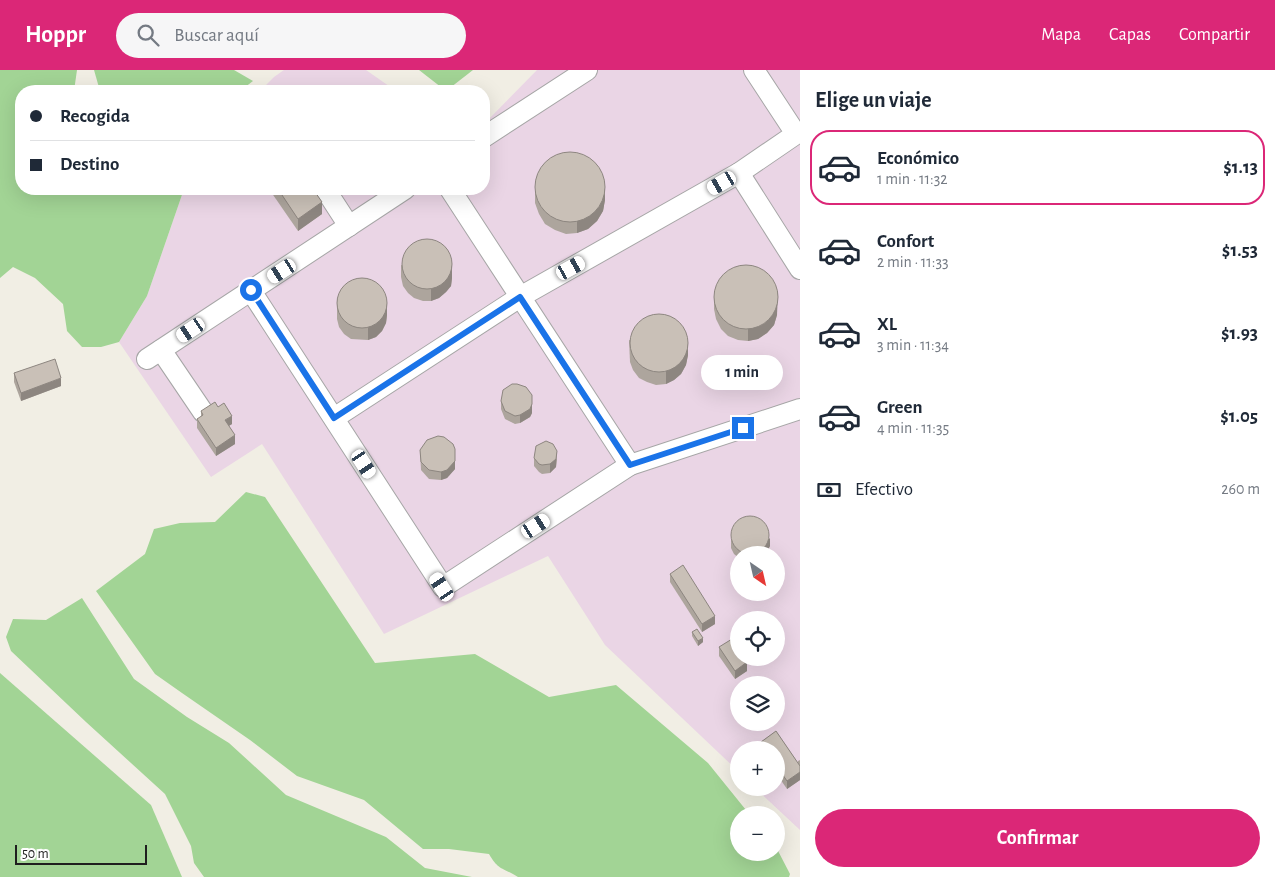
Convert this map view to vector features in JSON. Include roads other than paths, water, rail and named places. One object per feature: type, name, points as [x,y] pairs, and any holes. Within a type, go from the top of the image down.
[{"type":"lane","points":[[490,133],[587,70]]},
{"type":"lane","points":[[334,418],[520,297],[739,174],[796,134],[754,70]]},
{"type":"lane","points":[[739,174],[800,269]]},
{"type":"lane","points":[[329,195],[349,226]]},
{"type":"lane","points":[[202,412],[154,355],[396,195]]},
{"type":"lane","points":[[454,195],[630,465]]},
{"type":"lane","points":[[251,290],[442,587],[630,465],[800,409]]}]
